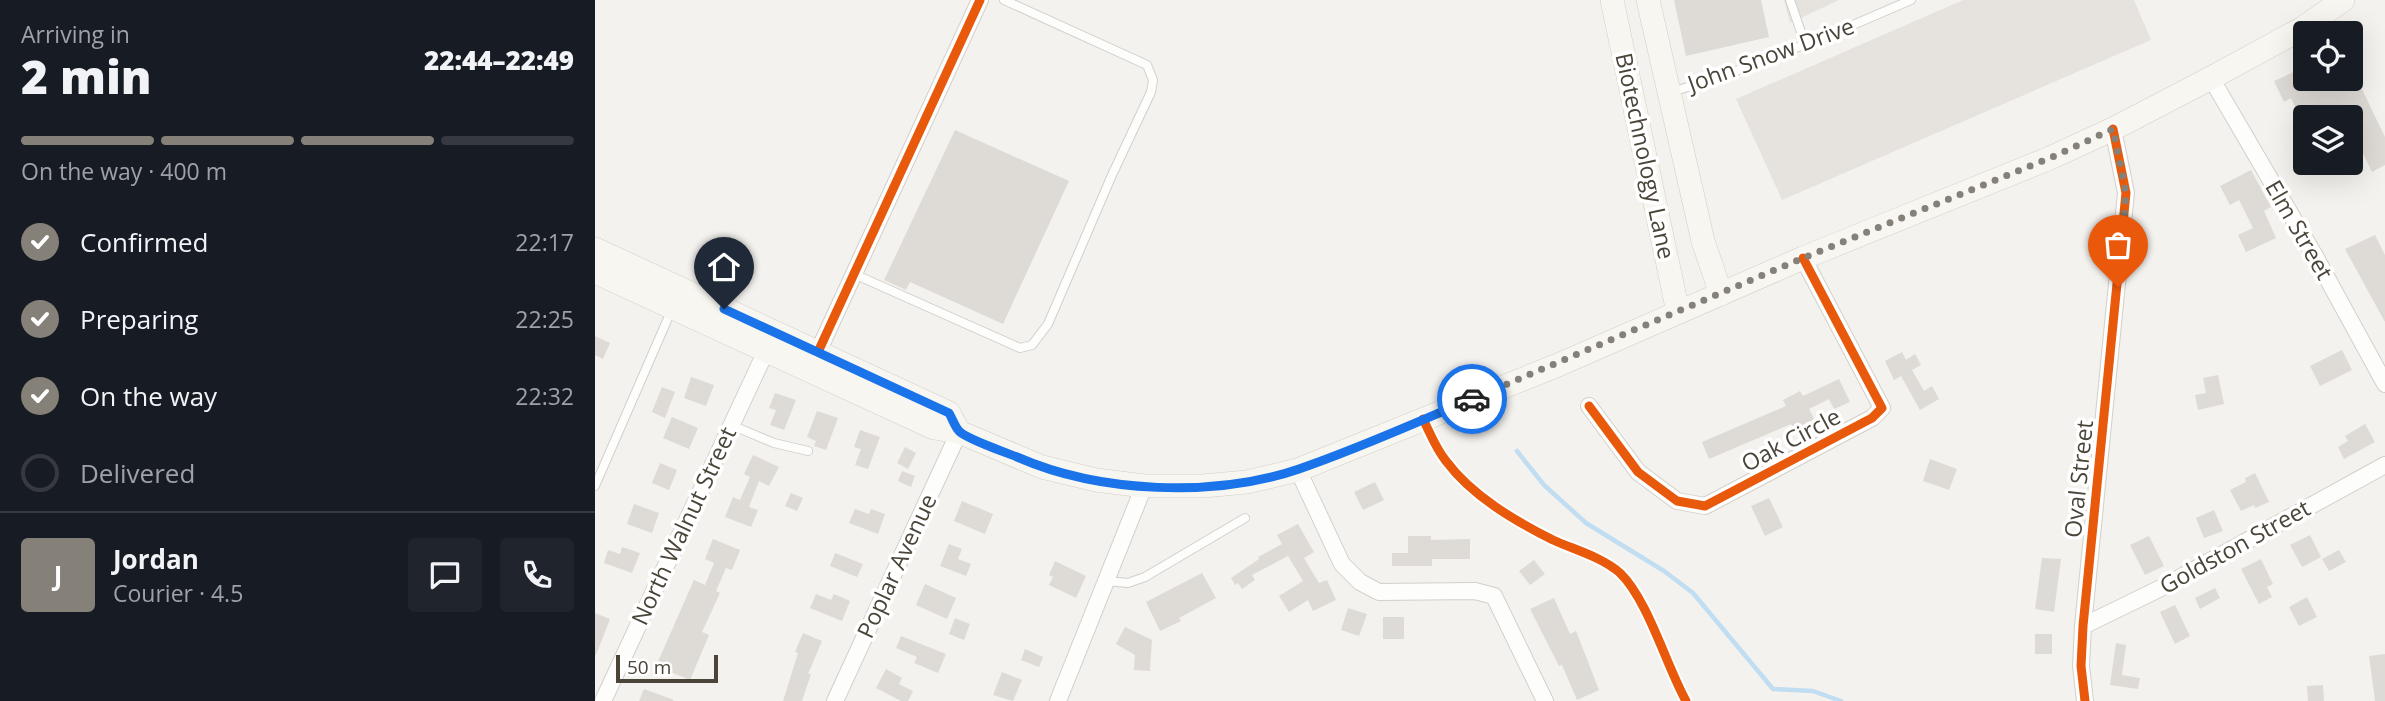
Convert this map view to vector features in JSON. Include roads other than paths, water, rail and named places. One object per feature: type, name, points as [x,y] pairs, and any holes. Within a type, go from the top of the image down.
[{"type":"main road","name":"Biotechnology Lane","points":[[1612,0],[1678,312]]},
{"type":"main road","name":"Biotechnology Lane","points":[[1648,0],[1703,241],[1721,294]]},
{"type":"main road","points":[[595,272],[934,428],[959,432],[1042,467],[1096,480],[1144,486],[1247,482],[1298,470],[1558,365],[1803,258],[2050,158],[2211,78],[2303,27],[2343,0]]},
{"type":"main road","points":[[595,249],[949,413],[959,432]]},
{"type":"street","points":[[818,352],[980,0]]},
{"type":"street","name":"Elm Street","points":[[2211,78],[2315,256],[2385,384]]},
{"type":"street","name":"Oval Street","points":[[2085,701],[2081,666],[2083,626],[2126,193],[2113,129]]},
{"type":"street","name":"Oak Circle","points":[[1589,406],[1638,472],[1677,501],[1705,506],[1872,418],[1882,408],[1803,258]]},
{"type":"street","name":"North Walnut Street","points":[[603,701],[766,351]]},
{"type":"street","name":"Poplar Avenue","points":[[835,701],[959,432]]},
{"type":"street","name":"Goldston Street","points":[[2083,626],[2165,586],[2385,465]]},
{"type":"street","points":[[1298,470],[1342,564],[1360,582],[1379,592],[1475,591],[1494,596],[1545,701]]},
{"type":"street","points":[[1058,701],[1144,486]]},
{"type":"lane","points":[[854,274],[1020,348],[1032,345],[1048,324],[1151,92],[1153,80],[1147,65],[1004,0]]},
{"type":"lane","name":"John Snow Drive","points":[[1668,93],[1718,78],[1911,0]]},
{"type":"lane","points":[[1794,1],[1805,44]]},
{"type":"lane","points":[[595,486],[672,308]]},
{"type":"lane","points":[[731,425],[773,443],[808,451]]},
{"type":"lane","points":[[1106,581],[1128,583],[1145,577],[1245,518]]},
{"type":"waterway","points":[[1517,451],[1544,485],[1586,523],[1664,571],[1693,593],[1773,689],[1813,691],[1841,701]]}]
